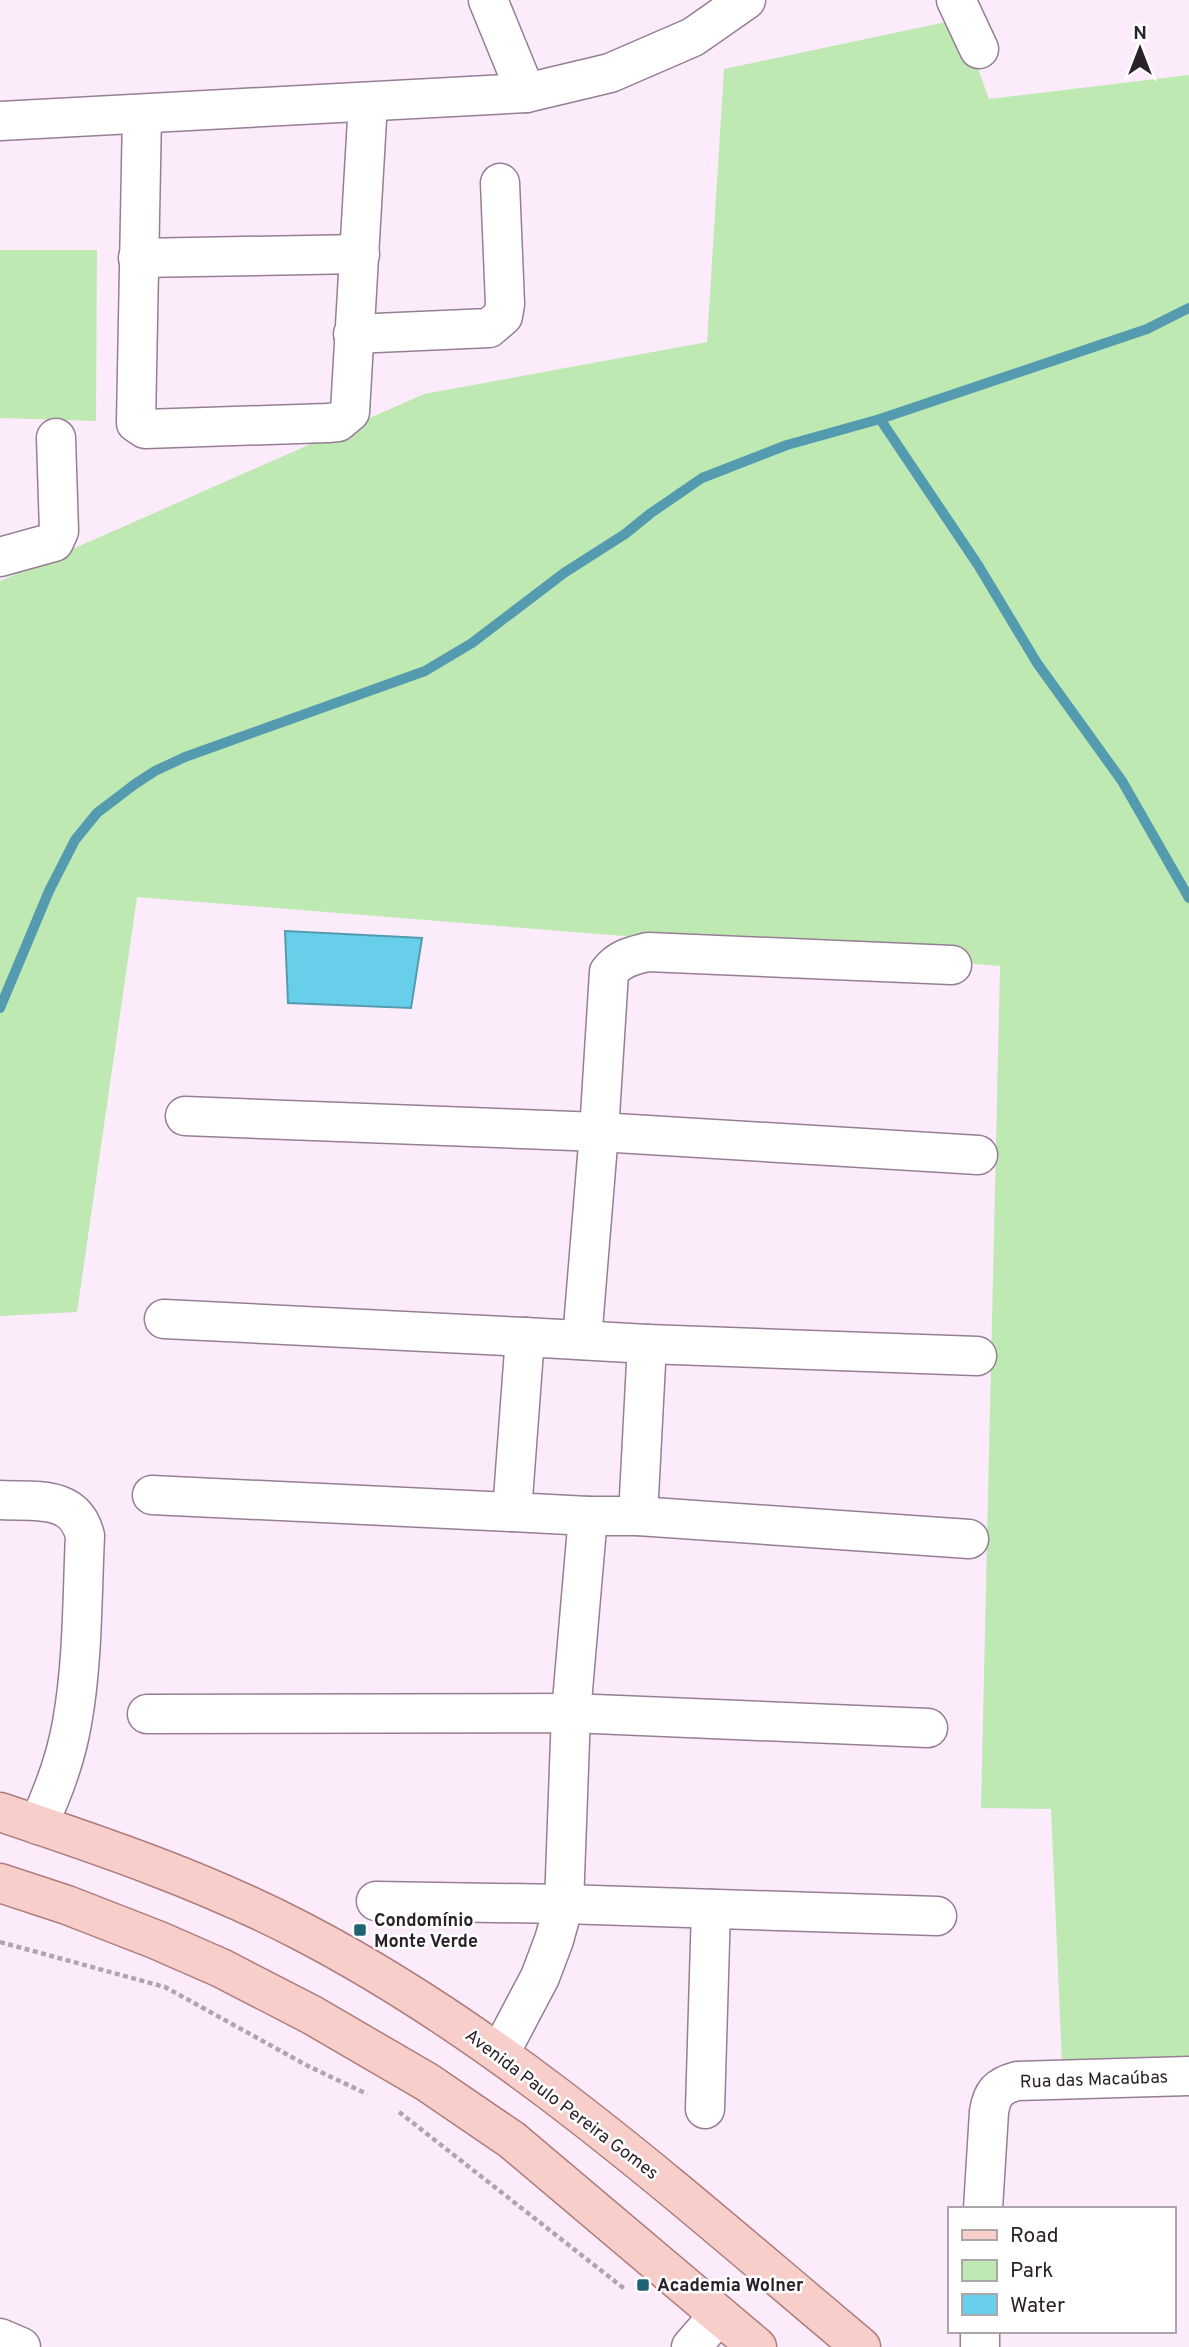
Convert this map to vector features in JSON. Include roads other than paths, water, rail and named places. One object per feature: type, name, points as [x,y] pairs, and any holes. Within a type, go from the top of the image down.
[{"type":"main road","name":"Avenida Paulo Pereira Gomes","points":[[0,1812],[151,1864],[235,1899],[301,1931],[421,2000],[500,2053],[637,2160],[861,2347]]},
{"type":"main road","points":[[0,1883],[158,1940],[244,1980],[372,2049],[512,2140],[757,2347]]},
{"type":"street","points":[[488,0],[526,93]]},
{"type":"street","points":[[0,121],[526,93],[610,73],[693,37],[746,0]]},
{"type":"street","points":[[956,0],[979,50]]},
{"type":"street","points":[[142,114],[135,423],[145,429],[338,422],[350,412],[368,102]]},
{"type":"street","points":[[353,334],[489,328],[503,316],[505,304],[500,183]]},
{"type":"street","points":[[138,258],[360,254]]},
{"type":"street","points":[[0,557],[54,542],[58,538],[56,438]]},
{"type":"street","points":[[582,1340],[609,972],[615,964],[624,958],[648,952],[951,965]]},
{"type":"street","points":[[185,1116],[599,1132],[978,1155]]},
{"type":"street","points":[[164,1319],[647,1344],[977,1356]]},
{"type":"street","points":[[512,1512],[525,1337]]},
{"type":"street","points":[[638,1516],[647,1344]]},
{"type":"street","points":[[152,1495],[588,1517],[638,1516],[970,1539]]},
{"type":"street","points":[[0,1500],[55,1503],[75,1513],[82,1521],[85,1535],[79,1672],[72,1725],[51,1797],[38,1825]]},
{"type":"street","points":[[500,2053],[540,1977],[564,1904],[571,1713],[588,1517]]},
{"type":"street","points":[[147,1714],[571,1713],[928,1727]]},
{"type":"street","points":[[376,1901],[937,1916]]},
{"type":"street","points":[[705,2109],[711,1909]]},
{"type":"street","name":"Rua das Macaúbas","points":[[983,2207],[989,2112],[996,2090],[1003,2085],[1017,2081],[1189,2076]]},
{"type":"street","points":[[691,2347],[719,2315]]},
{"type":"street","points":[[0,2337],[21,2347]]},
{"type":"water","points":[[285,931],[422,938],[411,1008],[288,1003]]},
{"type":"waterway","points":[[0,1008],[49,891],[75,840],[97,813],[155,771],[185,757],[425,671],[472,643],[564,573],[625,534],[702,478],[787,445],[880,419],[1147,329],[1189,308]]},
{"type":"waterway","points":[[880,419],[978,565],[1037,663],[1122,781],[1189,898]]},
{"type":"place","name":"Condomínio Monte Verde","points":[[360,1930]]},
{"type":"place","name":"Academia Wolner","points":[[643,2285]]}]
